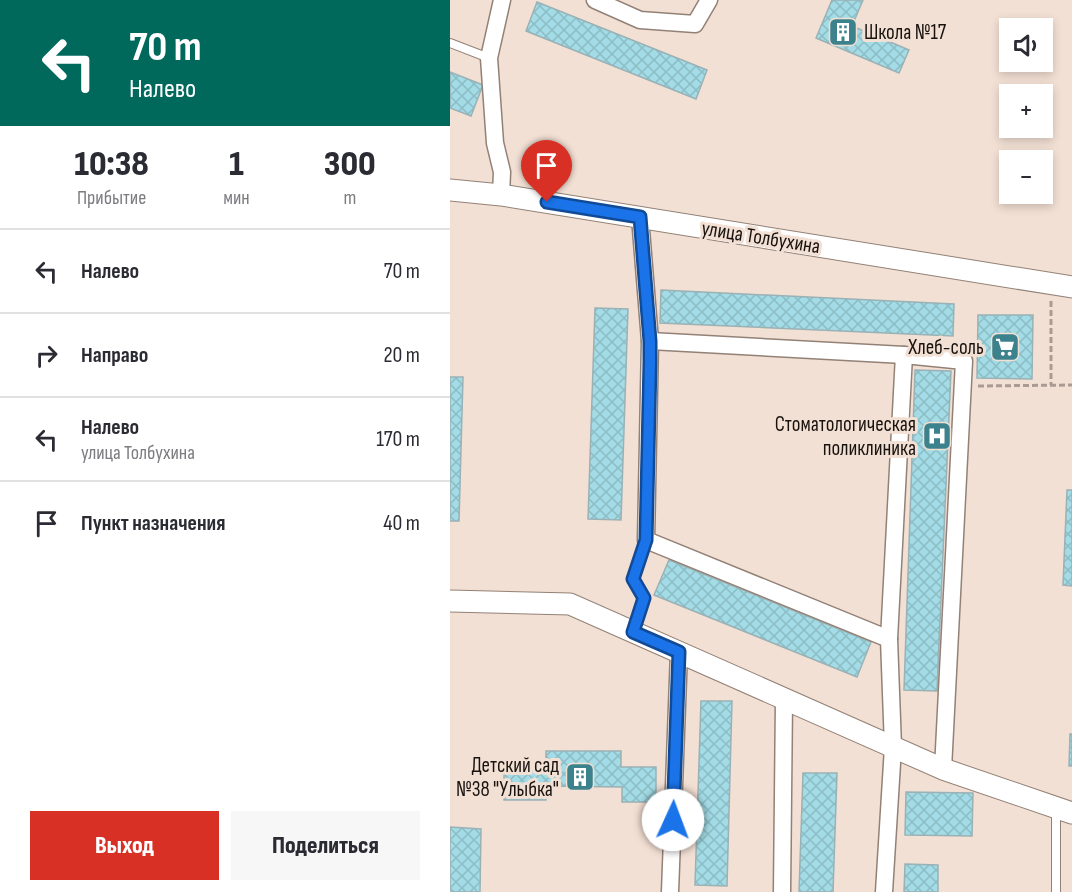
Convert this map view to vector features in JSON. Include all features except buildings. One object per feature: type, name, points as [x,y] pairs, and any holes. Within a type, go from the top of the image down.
[{"type":"street","points":[[501,195],[502,172],[495,142],[489,58],[502,0]]},
{"type":"street","points":[[595,0],[640,20],[695,24],[709,0]]},
{"type":"street","name":"улица Толбухина","points":[[450,189],[501,195],[1072,287]]},
{"type":"street","points":[[640,217],[650,341],[646,540],[889,639]]},
{"type":"street","points":[[650,341],[904,355],[964,361],[943,769]]},
{"type":"street","points":[[884,892],[893,747],[889,639],[904,355]]},
{"type":"street","points":[[450,601],[570,604],[943,769],[1064,810]]},
{"type":"street","points":[[670,892],[679,652]]},
{"type":"street","points":[[782,892],[784,699]]},
{"type":"lane","points":[[450,43],[489,58]]},
{"type":"lane","points":[[633,632],[644,598],[633,579],[646,540]]},
{"type":"lane","points":[[1056,892],[1064,810]]},
{"type":"path","points":[[1051,284],[1051,385]]},
{"type":"path","points":[[963,386],[1072,386]]},
{"type":"place","name":"Школа №17","points":[[843,32]]},
{"type":"place","name":"Хлеб-соль","points":[[1005,347]]},
{"type":"place","name":"Стоматологическая поликлиника","points":[[937,436]]},
{"type":"place","name":"Детский сад №38 \"Улыбка\"","points":[[580,777]]},
{"type":"route","points":[[547,202],[640,217],[650,363],[646,540],[633,579],[644,598],[633,632],[679,652],[673,820]]}]
